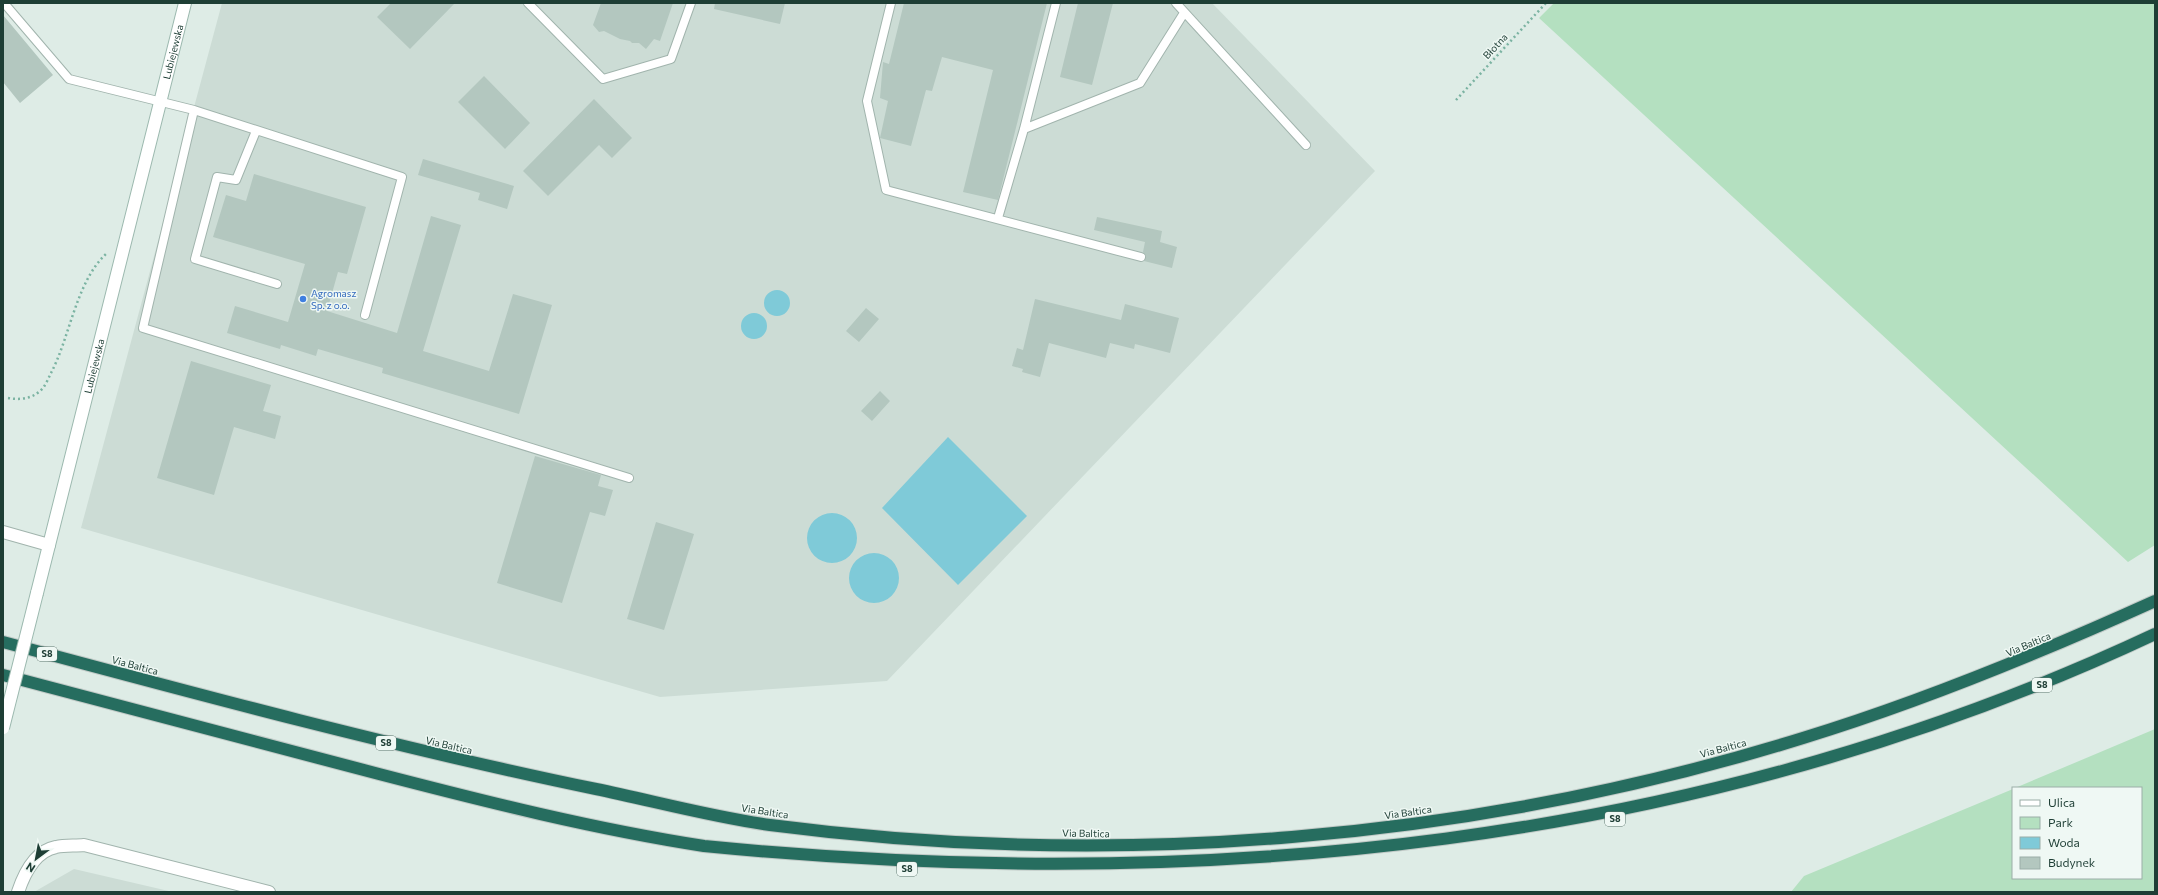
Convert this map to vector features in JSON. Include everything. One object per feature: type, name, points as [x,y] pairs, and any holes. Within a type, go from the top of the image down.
[{"type":"highway","name":"Via Baltica","points":[[3,642],[390,744],[518,774],[763,824],[874,836],[962,842],[1116,846],[1276,838],[1401,825],[1518,807],[1654,779],[1787,744],[1923,698],[1999,670],[2155,601]]},
{"type":"highway","name":"S8","points":[[1408,855],[1558,832],[1671,806],[1774,779],[1940,724],[2051,681],[2155,634]]},
{"type":"highway","name":"S8","points":[[3,675],[523,811],[676,841],[757,854],[866,866],[976,874],[1085,876]]},
{"type":"main road","name":"Lubiejewska","points":[[3,728],[185,3]]},
{"type":"main road","points":[[3,532],[49,545]]},
{"type":"main road","points":[[18,892],[22,879],[35,858],[55,847],[84,845],[269,892]]},
{"type":"lane","points":[[4,3],[69,79],[194,110],[402,177],[365,315]]},
{"type":"lane","points":[[528,3],[603,79],[671,59],[691,3]]},
{"type":"lane","points":[[891,3],[867,101],[886,190],[998,218],[1141,257]]},
{"type":"lane","points":[[998,218],[1024,129],[1056,3]]},
{"type":"lane","points":[[1176,3],[1306,145]]},
{"type":"lane","points":[[1024,129],[1140,83],[1184,13]]},
{"type":"lane","points":[[194,110],[143,328],[629,478]]},
{"type":"lane","points":[[256,131],[236,180],[217,177],[195,259],[277,284]]},
{"type":"path","name":"Błotna","points":[[1456,100],[1546,3]]},
{"type":"path","points":[[8,398],[31,398],[42,390],[59,357],[75,310],[97,262],[106,254],[122,250]]},
{"type":"shaded area","points":[[222,3],[1212,3],[1375,171],[887,681],[660,697],[81,528]]},
{"type":"shaded area","points":[[74,869],[173,892],[34,892]]},
{"type":"green space","points":[[1554,3],[2155,3],[2155,545],[2128,562],[1539,18]]},
{"type":"green space","points":[[2155,729],[2155,892],[1791,892],[1804,876],[2012,789],[2012,879],[2142,879],[2142,787],[2017,787]]},
{"type":"water","points":[[777,290],[786,294],[790,303],[786,312],[777,316],[768,312],[764,303],[768,294]]},
{"type":"water","points":[[754,313],[763,317],[767,326],[763,335],[754,339],[745,335],[741,326],[745,317]]},
{"type":"water","points":[[948,437],[1027,516],[958,585],[882,508]]},
{"type":"water","points":[[832,513],[846,517],[853,524],[857,538],[853,552],[846,559],[832,563],[818,559],[811,552],[807,538],[811,524],[818,517]]},
{"type":"water","points":[[869,553],[879,553],[892,560],[899,573],[899,583],[892,596],[879,603],[869,603],[860,599],[853,592],[849,583],[849,573],[853,564],[860,557]]},
{"type":"building","points":[[391,3],[455,3],[410,49],[377,17]]},
{"type":"building","points":[[601,3],[673,3],[660,41],[654,39],[646,49],[639,43],[632,43],[630,41],[620,39],[604,31],[599,32],[593,25]]},
{"type":"building","points":[[715,3],[785,3],[780,24],[714,9]]},
{"type":"building","points":[[904,3],[1047,3],[998,200],[963,192],[993,70],[942,57],[932,91],[926,90],[911,146],[880,138],[888,101],[880,98],[883,62],[889,64]]},
{"type":"building","points":[[1078,3],[1113,3],[1092,85],[1060,77]]},
{"type":"building","points":[[3,15],[53,75],[20,103],[3,82]]},
{"type":"building","points":[[484,76],[530,123],[505,149],[458,102]]},
{"type":"building","points":[[594,99],[632,138],[612,158],[599,145],[548,196],[523,171]]},
{"type":"building","points":[[423,159],[514,186],[507,209],[478,200],[480,193],[418,175]]},
{"type":"building","points":[[254,174],[366,207],[347,274],[338,272],[327,311],[397,333],[431,216],[461,225],[423,351],[489,371],[513,294],[552,305],[519,414],[382,373],[383,368],[318,349],[316,356],[281,345],[280,349],[227,333],[235,306],[288,322],[305,264],[213,237],[226,195],[246,201]]},
{"type":"building","points":[[1097,217],[1162,231],[1160,242],[1177,247],[1172,268],[1144,261],[1146,256],[1143,252],[1145,242],[1094,230]]},
{"type":"building","points":[[1035,299],[1121,320],[1125,304],[1179,318],[1170,353],[1135,344],[1134,349],[1110,343],[1106,358],[1049,343],[1040,377],[1022,372],[1023,369],[1012,366],[1017,348],[1023,350]]},
{"type":"building","points":[[866,308],[879,319],[859,342],[846,331]]},
{"type":"building","points":[[191,361],[271,385],[263,411],[281,416],[275,439],[234,427],[214,495],[157,478]]},
{"type":"building","points":[[880,391],[890,401],[872,421],[861,411]]},
{"type":"building","points":[[535,456],[601,475],[598,486],[613,490],[605,516],[590,512],[562,603],[497,583]]},
{"type":"building","points":[[656,522],[694,534],[664,630],[627,619]]},
{"type":"place","name":"Agromasz Sp. z o.o.","points":[[303,299]]}]
